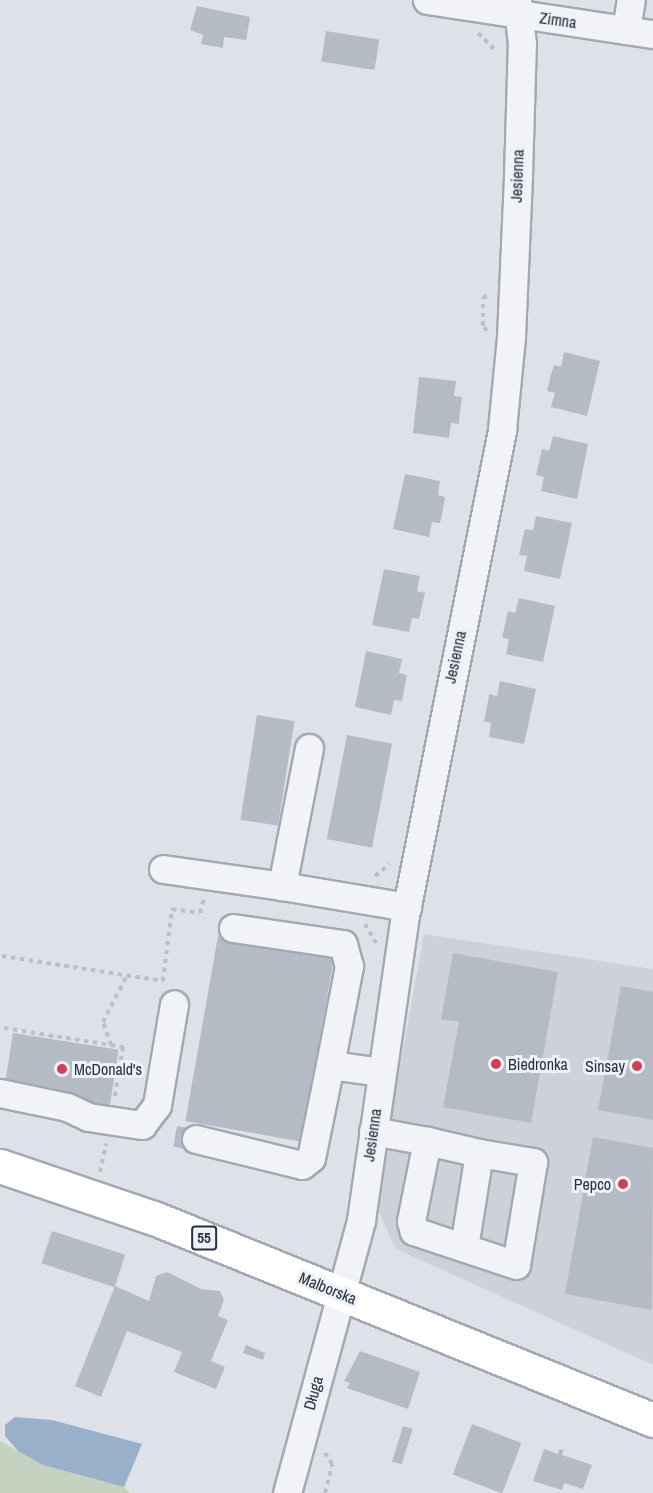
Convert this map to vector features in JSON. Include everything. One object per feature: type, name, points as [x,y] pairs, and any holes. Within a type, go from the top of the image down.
[{"type":"main road","name":"Malborska","points":[[0,1166],[154,1218],[653,1420]]},
{"type":"street","name":"Zimna","points":[[427,0],[518,7],[653,34]]},
{"type":"street","points":[[626,30],[631,0]]},
{"type":"street","name":"Jesienna","points":[[341,1293],[361,1220],[407,907],[502,429],[516,221],[522,44],[518,7]]},
{"type":"street","points":[[282,886],[309,748]]},
{"type":"street","points":[[163,869],[407,907]]},
{"type":"street","points":[[196,1139],[302,1165],[311,1158],[349,966],[343,944],[233,928]]},
{"type":"street","points":[[0,1093],[67,1107],[110,1121],[142,1125],[152,1117],[164,1079],[174,1004]]},
{"type":"street","points":[[330,1065],[381,1072]]},
{"type":"street","points":[[373,1131],[427,1141],[479,1154],[533,1162],[516,1265],[414,1231],[411,1221],[427,1141]]},
{"type":"street","points":[[464,1247],[479,1154]]},
{"type":"street","name":"Długa","points":[[287,1493],[341,1293]]},
{"type":"path","points":[[2,956],[163,981],[172,909]]},
{"type":"path","points":[[111,1045],[103,1022],[127,975]]},
{"type":"path","points":[[4,1028],[123,1047],[99,1176]]},
{"type":"path","points":[[322,1449],[332,1464],[325,1493]]},
{"type":"shaded area","points":[[424,934],[653,969],[653,1365],[396,1249],[375,1203]]},
{"type":"green space","points":[[0,1441],[43,1465],[124,1487],[130,1493],[0,1493]]},
{"type":"water","points":[[15,1417],[52,1420],[142,1444],[124,1487],[43,1465],[18,1451],[5,1436],[5,1425]]},
{"type":"building","points":[[197,6],[250,17],[246,40],[224,37],[223,48],[201,44],[203,35],[190,30]]},
{"type":"building","points":[[326,31],[379,39],[374,70],[321,62]]},
{"type":"building","points":[[564,352],[600,361],[587,416],[551,407],[555,393],[547,391],[550,378],[554,365],[561,367]]},
{"type":"building","points":[[419,377],[456,381],[454,396],[462,397],[459,424],[451,423],[449,438],[413,433]]},
{"type":"building","points":[[553,436],[588,444],[577,499],[541,491],[544,477],[536,475],[542,449],[549,451]]},
{"type":"building","points":[[405,474],[440,481],[438,495],[445,497],[443,510],[440,523],[432,522],[429,537],[393,529]]},
{"type":"building","points":[[536,516],[572,523],[560,579],[524,571],[527,556],[519,555],[525,529],[533,530]]},
{"type":"building","points":[[384,569],[420,576],[417,591],[425,593],[419,619],[412,618],[409,632],[372,625]]},
{"type":"building","points":[[519,598],[555,606],[543,662],[506,654],[509,639],[502,638],[508,611],[515,613]]},
{"type":"building","points":[[366,651],[402,659],[399,673],[407,675],[402,701],[394,700],[391,715],[355,707]]},
{"type":"building","points":[[500,681],[536,689],[524,744],[489,737],[491,723],[484,721],[489,694],[497,696]]},
{"type":"building","points":[[257,715],[295,721],[278,826],[240,820]]},
{"type":"building","points":[[347,735],[392,744],[372,848],[327,839]]},
{"type":"building","points":[[218,936],[334,956],[302,1142],[185,1121]]},
{"type":"building","name":"Biedronka","points":[[453,953],[558,972],[531,1123],[443,1107],[459,1022],[441,1019]]},
{"type":"building","points":[[621,986],[653,992],[653,1120],[598,1110]]},
{"type":"building","name":"McDonald's","points":[[13,1033],[119,1050],[110,1105],[4,1088]]},
{"type":"building","points":[[177,1126],[194,1129],[190,1150],[173,1147]]},
{"type":"building","points":[[593,1137],[653,1148],[652,1310],[565,1294]]},
{"type":"building","points":[[52,1231],[125,1255],[115,1287],[41,1263]]},
{"type":"building","points":[[167,1272],[201,1289],[220,1291],[224,1300],[218,1316],[228,1320],[211,1361],[225,1367],[216,1389],[174,1372],[182,1352],[127,1331],[101,1397],[75,1386],[115,1286],[149,1301],[156,1276]]},
{"type":"building","points":[[246,1345],[265,1353],[263,1360],[243,1353]]},
{"type":"building","points":[[360,1351],[420,1372],[408,1409],[347,1388],[350,1383],[344,1381]]},
{"type":"building","points":[[472,1424],[521,1443],[502,1493],[453,1474]]},
{"type":"building","points":[[403,1426],[413,1429],[402,1464],[392,1461]]},
{"type":"building","points":[[544,1449],[558,1454],[559,1449],[564,1450],[562,1455],[592,1465],[583,1489],[564,1483],[562,1490],[533,1481]]},
{"type":"place","name":"Biedronka","points":[[496,1064]]},
{"type":"place","name":"Sinsay","points":[[637,1066]]},
{"type":"place","name":"McDonald's","points":[[62,1069]]},
{"type":"place","name":"Pepco","points":[[623,1184]]}]
